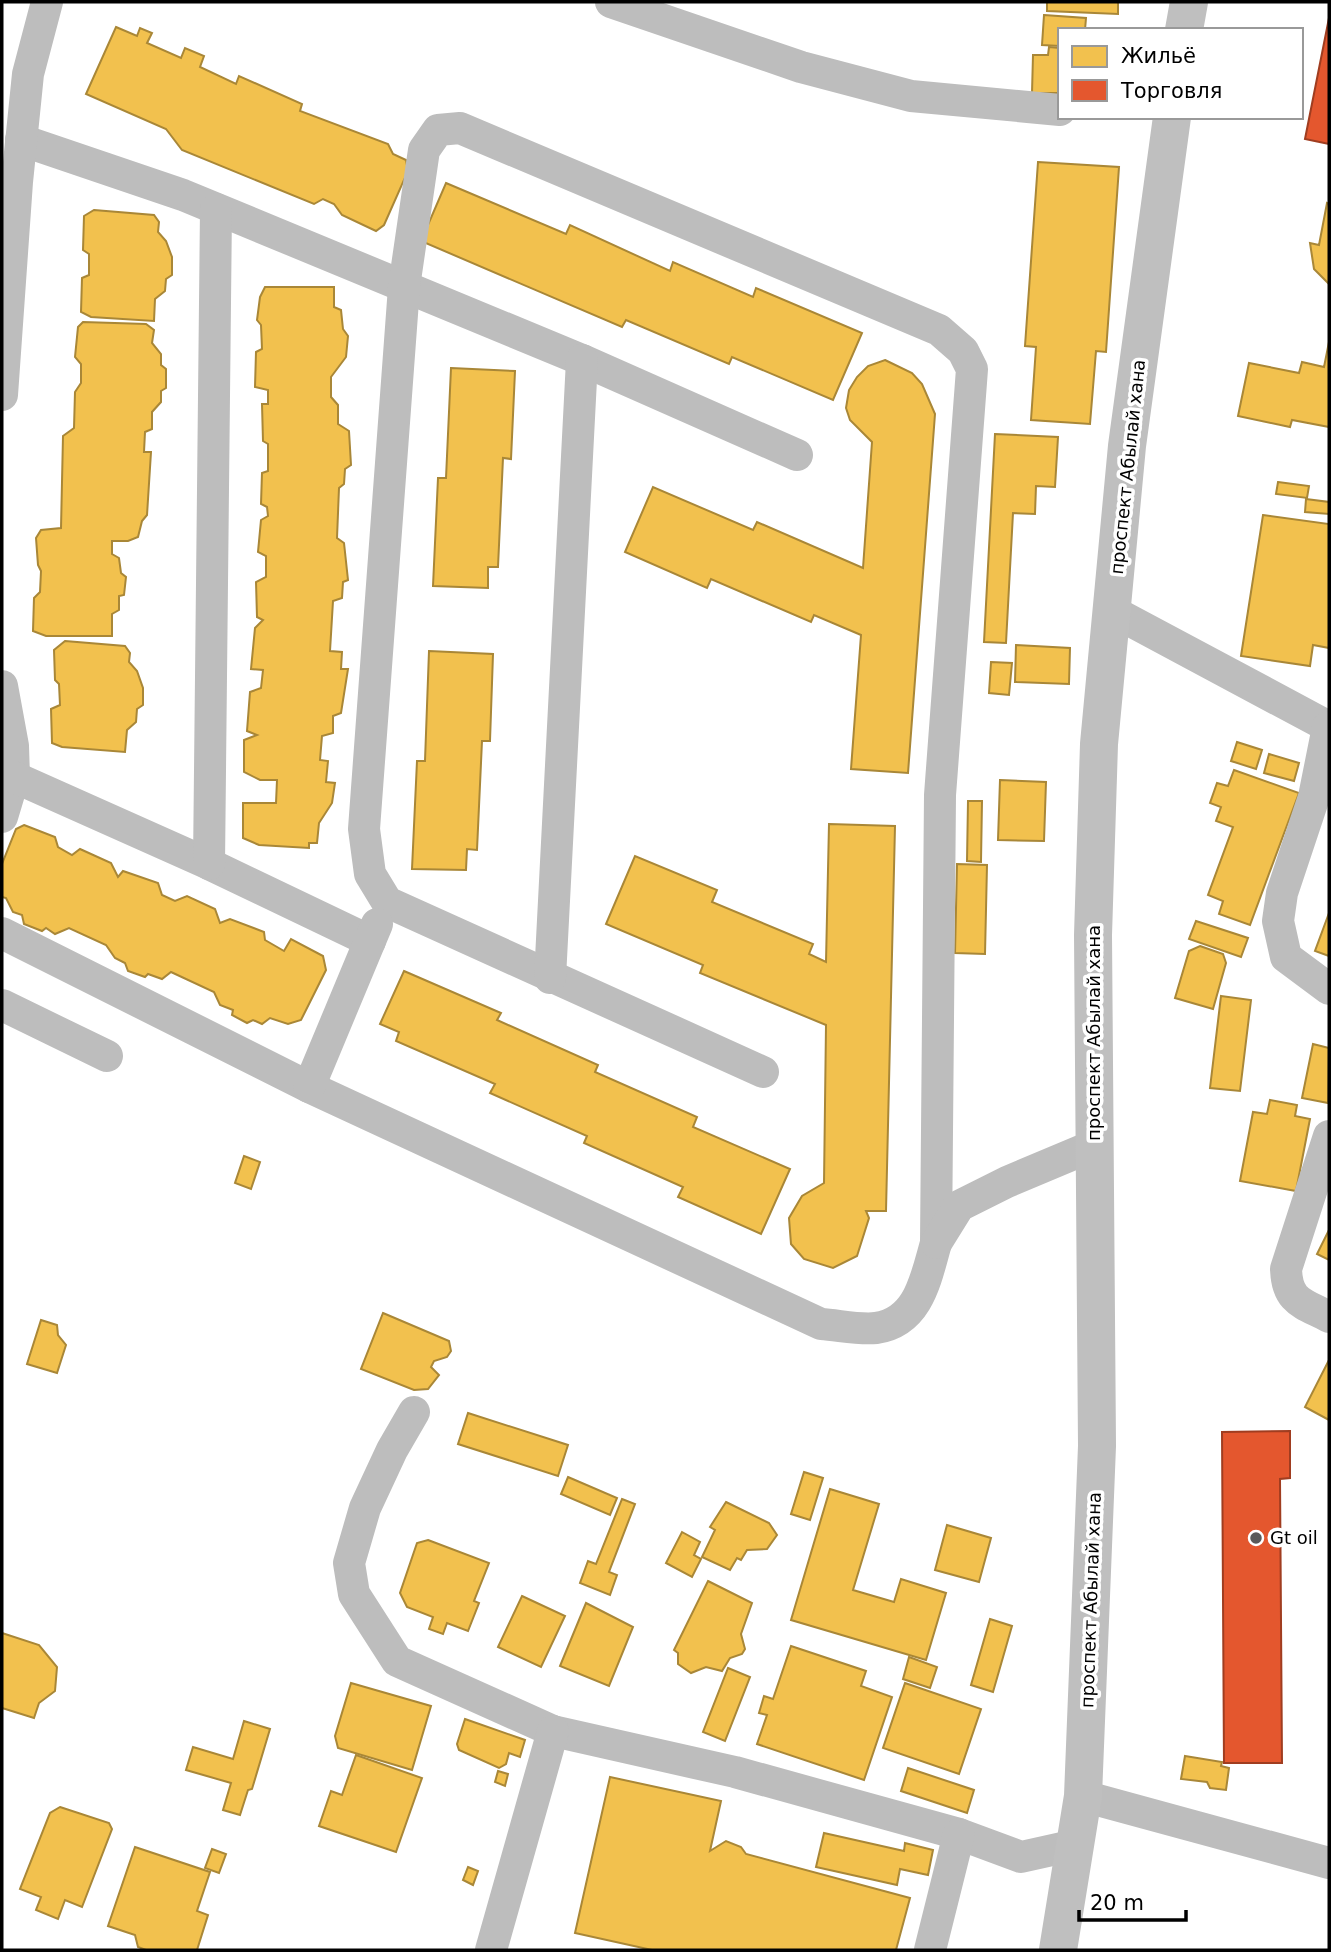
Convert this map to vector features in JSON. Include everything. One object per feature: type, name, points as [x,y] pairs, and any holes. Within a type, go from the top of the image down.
[{"type":"main road","points":[[1184,28],[1189,2]]},
{"type":"main road","name":"проспект Абылай хана","points":[[1058,1950],[1083,1796],[1097,1447],[1093,935],[1099,758],[1127,446],[1172,119]]},
{"type":"street","points":[[2,395],[28,74],[47,2]]},
{"type":"street","points":[[611,2],[801,66],[911,96],[1058,110]]},
{"type":"street","points":[[2,933],[309,1087],[821,1324],[878,1328],[912,1311],[926,1280],[936,1243],[940,795],[972,369],[963,351],[939,330],[460,128],[438,130],[424,150],[404,288],[364,829],[370,874],[387,902],[763,1072]]},
{"type":"street","points":[[21,140],[216,209],[582,360],[797,456]]},
{"type":"street","points":[[209,864],[216,209]]},
{"type":"street","points":[[550,978],[582,360]]},
{"type":"street","points":[[1114,612],[1329,727],[1314,797],[1282,893],[1278,921],[1286,957],[1329,989]]},
{"type":"street","points":[[2,686],[13,746],[14,777],[2,817]]},
{"type":"street","points":[[14,777],[209,864],[370,941]]},
{"type":"street","points":[[309,1087],[387,902]]},
{"type":"street","points":[[2,1004],[107,1056]]},
{"type":"street","points":[[1329,1136],[1286,1269],[1287,1287],[1296,1300],[1329,1317]]},
{"type":"street","points":[[936,1243],[959,1206],[1007,1182],[1095,1146]]},
{"type":"street","points":[[414,1412],[392,1450],[365,1508],[349,1563],[355,1594],[397,1661],[553,1731],[735,1772],[959,1834],[1021,1857],[1075,1845]]},
{"type":"street","points":[[491,1950],[553,1731]]},
{"type":"street","points":[[1083,1796],[1329,1863]]},
{"type":"street","points":[[930,1950],[959,1834]]},
{"type":"building: Жильё","points":[[1047,2],[1118,2],[1118,14],[1047,11]]},
{"type":"building: Жильё","points":[[1044,15],[1086,18],[1085,28],[1058,28],[1058,46],[1042,45]]},
{"type":"building: Жильё","points":[[116,27],[137,36],[140,28],[152,33],[147,43],[181,58],[185,48],[204,56],[200,67],[236,84],[239,76],[302,104],[300,111],[388,144],[393,154],[406,160],[408,171],[384,225],[376,231],[342,215],[334,204],[323,199],[314,204],[182,150],[166,129],[86,94]]},
{"type":"building: Жильё","points":[[1049,47],[1058,48],[1058,93],[1032,93],[1033,55],[1048,55]]},
{"type":"building: Жильё","points":[[1038,162],[1119,167],[1106,352],[1096,351],[1090,424],[1031,420],[1036,347],[1025,346]]},
{"type":"building: Жильё","points":[[446,183],[566,234],[570,225],[670,271],[673,262],[753,297],[756,288],[862,333],[833,400],[732,357],[729,364],[626,320],[622,327],[421,241]]},
{"type":"building: Жильё","points":[[1327,203],[1329,284],[1314,269],[1310,243],[1319,245]]},
{"type":"building: Жильё","points":[[94,210],[154,215],[159,222],[158,232],[166,241],[172,257],[172,275],[166,279],[165,291],[155,299],[154,321],[91,317],[81,312],[82,278],[89,275],[89,254],[83,250],[84,216]]},
{"type":"building: Жильё","points":[[265,287],[334,287],[334,307],[341,310],[343,329],[348,336],[346,357],[331,377],[331,397],[338,405],[338,424],[349,431],[351,465],[345,469],[344,484],[339,488],[337,538],[344,543],[348,580],[343,582],[342,598],[333,601],[330,651],[342,652],[341,669],[348,669],[341,713],[333,716],[333,733],[322,736],[320,760],[328,761],[326,782],[335,783],[332,803],[319,823],[317,843],[309,843],[309,848],[259,845],[243,838],[243,803],[276,803],[277,780],[260,780],[244,772],[244,740],[257,735],[247,731],[250,692],[261,688],[263,670],[251,669],[255,628],[263,620],[257,617],[256,582],[266,577],[266,556],[258,552],[261,520],[268,516],[267,507],[261,504],[262,473],[268,471],[268,444],[263,441],[262,404],[268,404],[268,390],[255,387],[256,352],[262,349],[261,325],[257,320],[260,297]]},
{"type":"building: Жильё","points":[[83,322],[146,324],[154,330],[152,343],[161,354],[161,365],[166,369],[166,388],[161,391],[161,402],[152,412],[152,429],[145,432],[144,452],[151,452],[147,515],[142,521],[138,537],[128,541],[112,541],[112,554],[119,558],[121,573],[126,577],[124,595],[119,596],[119,610],[112,614],[112,636],[46,636],[33,631],[34,598],[40,592],[41,571],[36,538],[41,530],[61,528],[63,436],[74,428],[75,392],[81,383],[81,364],[75,357],[78,327]]},
{"type":"building: Жильё","points":[[1329,342],[1329,427],[1292,420],[1290,427],[1238,416],[1249,363],[1299,373],[1302,362],[1324,367]]},
{"type":"building: Жильё","points":[[885,360],[912,373],[922,384],[935,414],[908,773],[851,769],[861,635],[814,615],[811,622],[711,579],[707,588],[625,552],[653,487],[753,530],[757,522],[863,568],[872,442],[850,420],[846,408],[849,390],[857,377],[868,366]]},
{"type":"building: Жильё","points":[[451,368],[515,371],[511,459],[503,458],[498,567],[488,567],[488,588],[433,586],[438,478],[446,478]]},
{"type":"building: Жильё","points":[[995,434],[1058,437],[1055,487],[1036,486],[1035,514],[1013,513],[1006,643],[984,642]]},
{"type":"building: Жильё","points":[[1278,482],[1309,486],[1307,498],[1276,494]]},
{"type":"building: Жильё","points":[[1306,499],[1329,502],[1329,514],[1305,512]]},
{"type":"building: Жильё","points":[[1263,515],[1329,524],[1329,648],[1313,645],[1310,666],[1241,656]]},
{"type":"building: Жильё","points":[[65,641],[125,646],[130,653],[129,662],[137,671],[143,688],[143,705],[137,709],[136,722],[127,730],[125,752],[62,747],[52,743],[51,709],[60,705],[59,684],[55,680],[54,650]]},
{"type":"building: Жильё","points":[[1016,645],[1070,648],[1069,684],[1015,682]]},
{"type":"building: Жильё","points":[[429,651],[493,654],[490,741],[482,741],[477,850],[467,849],[466,870],[412,869],[417,761],[425,761]]},
{"type":"building: Жильё","points":[[991,662],[1012,663],[1009,695],[989,693]]},
{"type":"building: Жильё","points":[[1237,742],[1262,750],[1256,769],[1231,761]]},
{"type":"building: Жильё","points":[[1269,754],[1299,763],[1294,781],[1264,773]]},
{"type":"building: Жильё","points":[[1234,770],[1299,793],[1250,925],[1219,914],[1223,901],[1208,895],[1233,827],[1216,821],[1221,807],[1210,803],[1217,783],[1228,786]]},
{"type":"building: Жильё","points":[[1000,780],[1046,782],[1044,841],[998,840]]},
{"type":"building: Жильё","points":[[968,801],[982,801],[981,862],[967,861]]},
{"type":"building: Жильё","points":[[829,824],[895,826],[886,1211],[866,1211],[869,1218],[857,1256],[833,1268],[804,1259],[791,1244],[789,1218],[802,1196],[824,1183],[826,1025],[700,973],[703,965],[606,924],[635,856],[717,890],[712,902],[813,944],[809,954],[826,962]]},
{"type":"building: Жильё","points":[[24,825],[55,837],[58,847],[72,855],[80,849],[111,863],[118,877],[123,871],[158,883],[162,895],[175,901],[187,896],[215,909],[220,923],[230,919],[264,932],[265,940],[284,951],[291,939],[323,956],[326,970],[301,1020],[288,1024],[270,1018],[262,1024],[253,1020],[247,1023],[232,1015],[233,1010],[220,1005],[214,992],[171,972],[162,979],[148,974],[145,977],[128,971],[125,963],[115,958],[106,945],[69,928],[55,934],[46,928],[42,931],[24,924],[22,915],[13,912],[6,898],[2,897],[2,864],[16,829]]},
{"type":"building: Жильё","points":[[957,864],[987,865],[985,954],[955,953]]},
{"type":"building: Жильё","points":[[1329,913],[1329,956],[1315,951]]},
{"type":"building: Жильё","points":[[1196,921],[1248,938],[1241,957],[1189,939]]},
{"type":"building: Жильё","points":[[1200,946],[1223,954],[1226,963],[1213,1009],[1175,998],[1189,951]]},
{"type":"building: Жильё","points":[[404,971],[501,1013],[497,1020],[598,1065],[595,1072],[697,1117],[693,1127],[790,1169],[761,1234],[678,1197],[683,1187],[584,1143],[587,1136],[490,1093],[495,1084],[396,1041],[399,1032],[380,1024]]},
{"type":"building: Жильё","points":[[1221,996],[1251,1000],[1240,1091],[1210,1088]]},
{"type":"building: Жильё","points":[[1313,1044],[1329,1048],[1328,1103],[1302,1098]]},
{"type":"building: Жильё","points":[[1270,1100],[1297,1105],[1295,1116],[1310,1119],[1296,1191],[1240,1181],[1253,1112],[1267,1114]]},
{"type":"building: Жильё","points":[[244,1156],[260,1162],[251,1189],[235,1183]]},
{"type":"building: Жильё","points":[[1329,1230],[1329,1260],[1317,1254]]},
{"type":"building: Жильё","points":[[383,1313],[449,1341],[451,1351],[447,1357],[434,1361],[431,1367],[439,1375],[428,1389],[414,1390],[361,1369]]},
{"type":"building: Жильё","points":[[41,1320],[57,1325],[58,1335],[66,1345],[57,1373],[27,1364]]},
{"type":"building: Жильё","points":[[1329,1360],[1329,1420],[1305,1407]]},
{"type":"building: Жильё","points":[[468,1413],[568,1445],[558,1476],[458,1444]]},
{"type":"building: Жильё","points":[[804,1472],[823,1478],[810,1520],[791,1514]]},
{"type":"building: Жильё","points":[[568,1477],[617,1498],[610,1515],[561,1494]]},
{"type":"building: Жильё","points":[[830,1489],[879,1504],[853,1590],[894,1602],[901,1579],[946,1593],[926,1660],[791,1620]]},
{"type":"building: Жильё","points":[[622,1499],[635,1504],[609,1572],[617,1575],[610,1595],[580,1583],[588,1561],[596,1564]]},
{"type":"building: Жильё","points":[[726,1502],[769,1523],[777,1535],[767,1549],[747,1550],[741,1560],[737,1558],[730,1570],[702,1557],[715,1530],[710,1527]]},
{"type":"building: Жильё","points":[[947,1525],[991,1538],[979,1582],[935,1570]]},
{"type":"building: Жильё","points":[[682,1532],[700,1542],[694,1555],[701,1559],[692,1577],[666,1563]]},
{"type":"building: Жильё","points":[[428,1540],[489,1563],[474,1601],[479,1603],[468,1631],[447,1623],[443,1634],[429,1629],[433,1617],[407,1607],[400,1593],[417,1543]]},
{"type":"building: Жильё","points":[[708,1581],[752,1603],[741,1634],[745,1649],[742,1654],[730,1658],[722,1671],[706,1667],[691,1673],[678,1664],[678,1653],[674,1650]]},
{"type":"building: Жильё","points":[[522,1596],[565,1616],[541,1667],[498,1647]]},
{"type":"building: Жильё","points":[[586,1603],[633,1627],[609,1686],[560,1666]]},
{"type":"building: Жильё","points":[[990,1619],[1012,1626],[993,1692],[971,1685]]},
{"type":"building: Жильё","points":[[2,1633],[39,1645],[57,1667],[55,1691],[39,1703],[34,1718],[2,1708]]},
{"type":"building: Жильё","points":[[791,1646],[866,1671],[861,1686],[892,1697],[864,1780],[757,1744],[767,1715],[759,1713],[764,1696],[773,1699]]},
{"type":"building: Жильё","points":[[909,1657],[937,1667],[930,1688],[903,1679]]},
{"type":"building: Жильё","points":[[728,1668],[750,1677],[725,1741],[703,1732]]},
{"type":"building: Жильё","points":[[351,1683],[431,1706],[412,1770],[338,1748],[335,1736]]},
{"type":"building: Жильё","points":[[905,1683],[981,1709],[959,1774],[883,1748]]},
{"type":"building: Жильё","points":[[465,1719],[525,1740],[520,1757],[509,1753],[506,1764],[499,1768],[459,1750],[457,1744]]},
{"type":"building: Жильё","points":[[244,1721],[270,1729],[252,1789],[248,1790],[240,1815],[223,1810],[231,1783],[186,1770],[193,1747],[233,1759]]},
{"type":"building: Жильё","points":[[356,1755],[422,1778],[396,1852],[319,1826],[331,1791],[342,1795]]},
{"type":"building: Жильё","points":[[1185,1756],[1222,1762],[1221,1766],[1229,1768],[1226,1790],[1210,1788],[1207,1782],[1181,1779]]},
{"type":"building: Жильё","points":[[908,1768],[974,1790],[967,1813],[901,1791]]},
{"type":"building: Жильё","points":[[498,1771],[508,1774],[505,1786],[495,1782]]},
{"type":"building: Жильё","points":[[610,1777],[721,1801],[710,1851],[726,1841],[741,1847],[746,1854],[910,1898],[896,1950],[652,1950],[575,1933]]},
{"type":"building: Жильё","points":[[60,1807],[109,1823],[112,1829],[82,1907],[65,1900],[58,1919],[36,1910],[41,1897],[20,1889],[50,1813]]},
{"type":"building: Жильё","points":[[824,1833],[904,1851],[905,1843],[933,1850],[928,1875],[900,1869],[897,1885],[816,1867]]},
{"type":"building: Жильё","points":[[135,1847],[210,1872],[197,1911],[208,1915],[197,1950],[146,1950],[138,1947],[135,1935],[108,1926]]},
{"type":"building: Жильё","points":[[212,1849],[226,1854],[219,1873],[205,1868]]},
{"type":"building: Жильё","points":[[468,1867],[478,1871],[473,1885],[463,1880]]},
{"type":"building: Торговля","points":[[1329,18],[1329,144],[1305,139]]},
{"type":"building: Торговля","points":[[1290,1431],[1290,1478],[1280,1479],[1282,1763],[1224,1763],[1222,1432]]},
{"type":"place","name":"Gt oil","points":[[1256,1538]]}]
